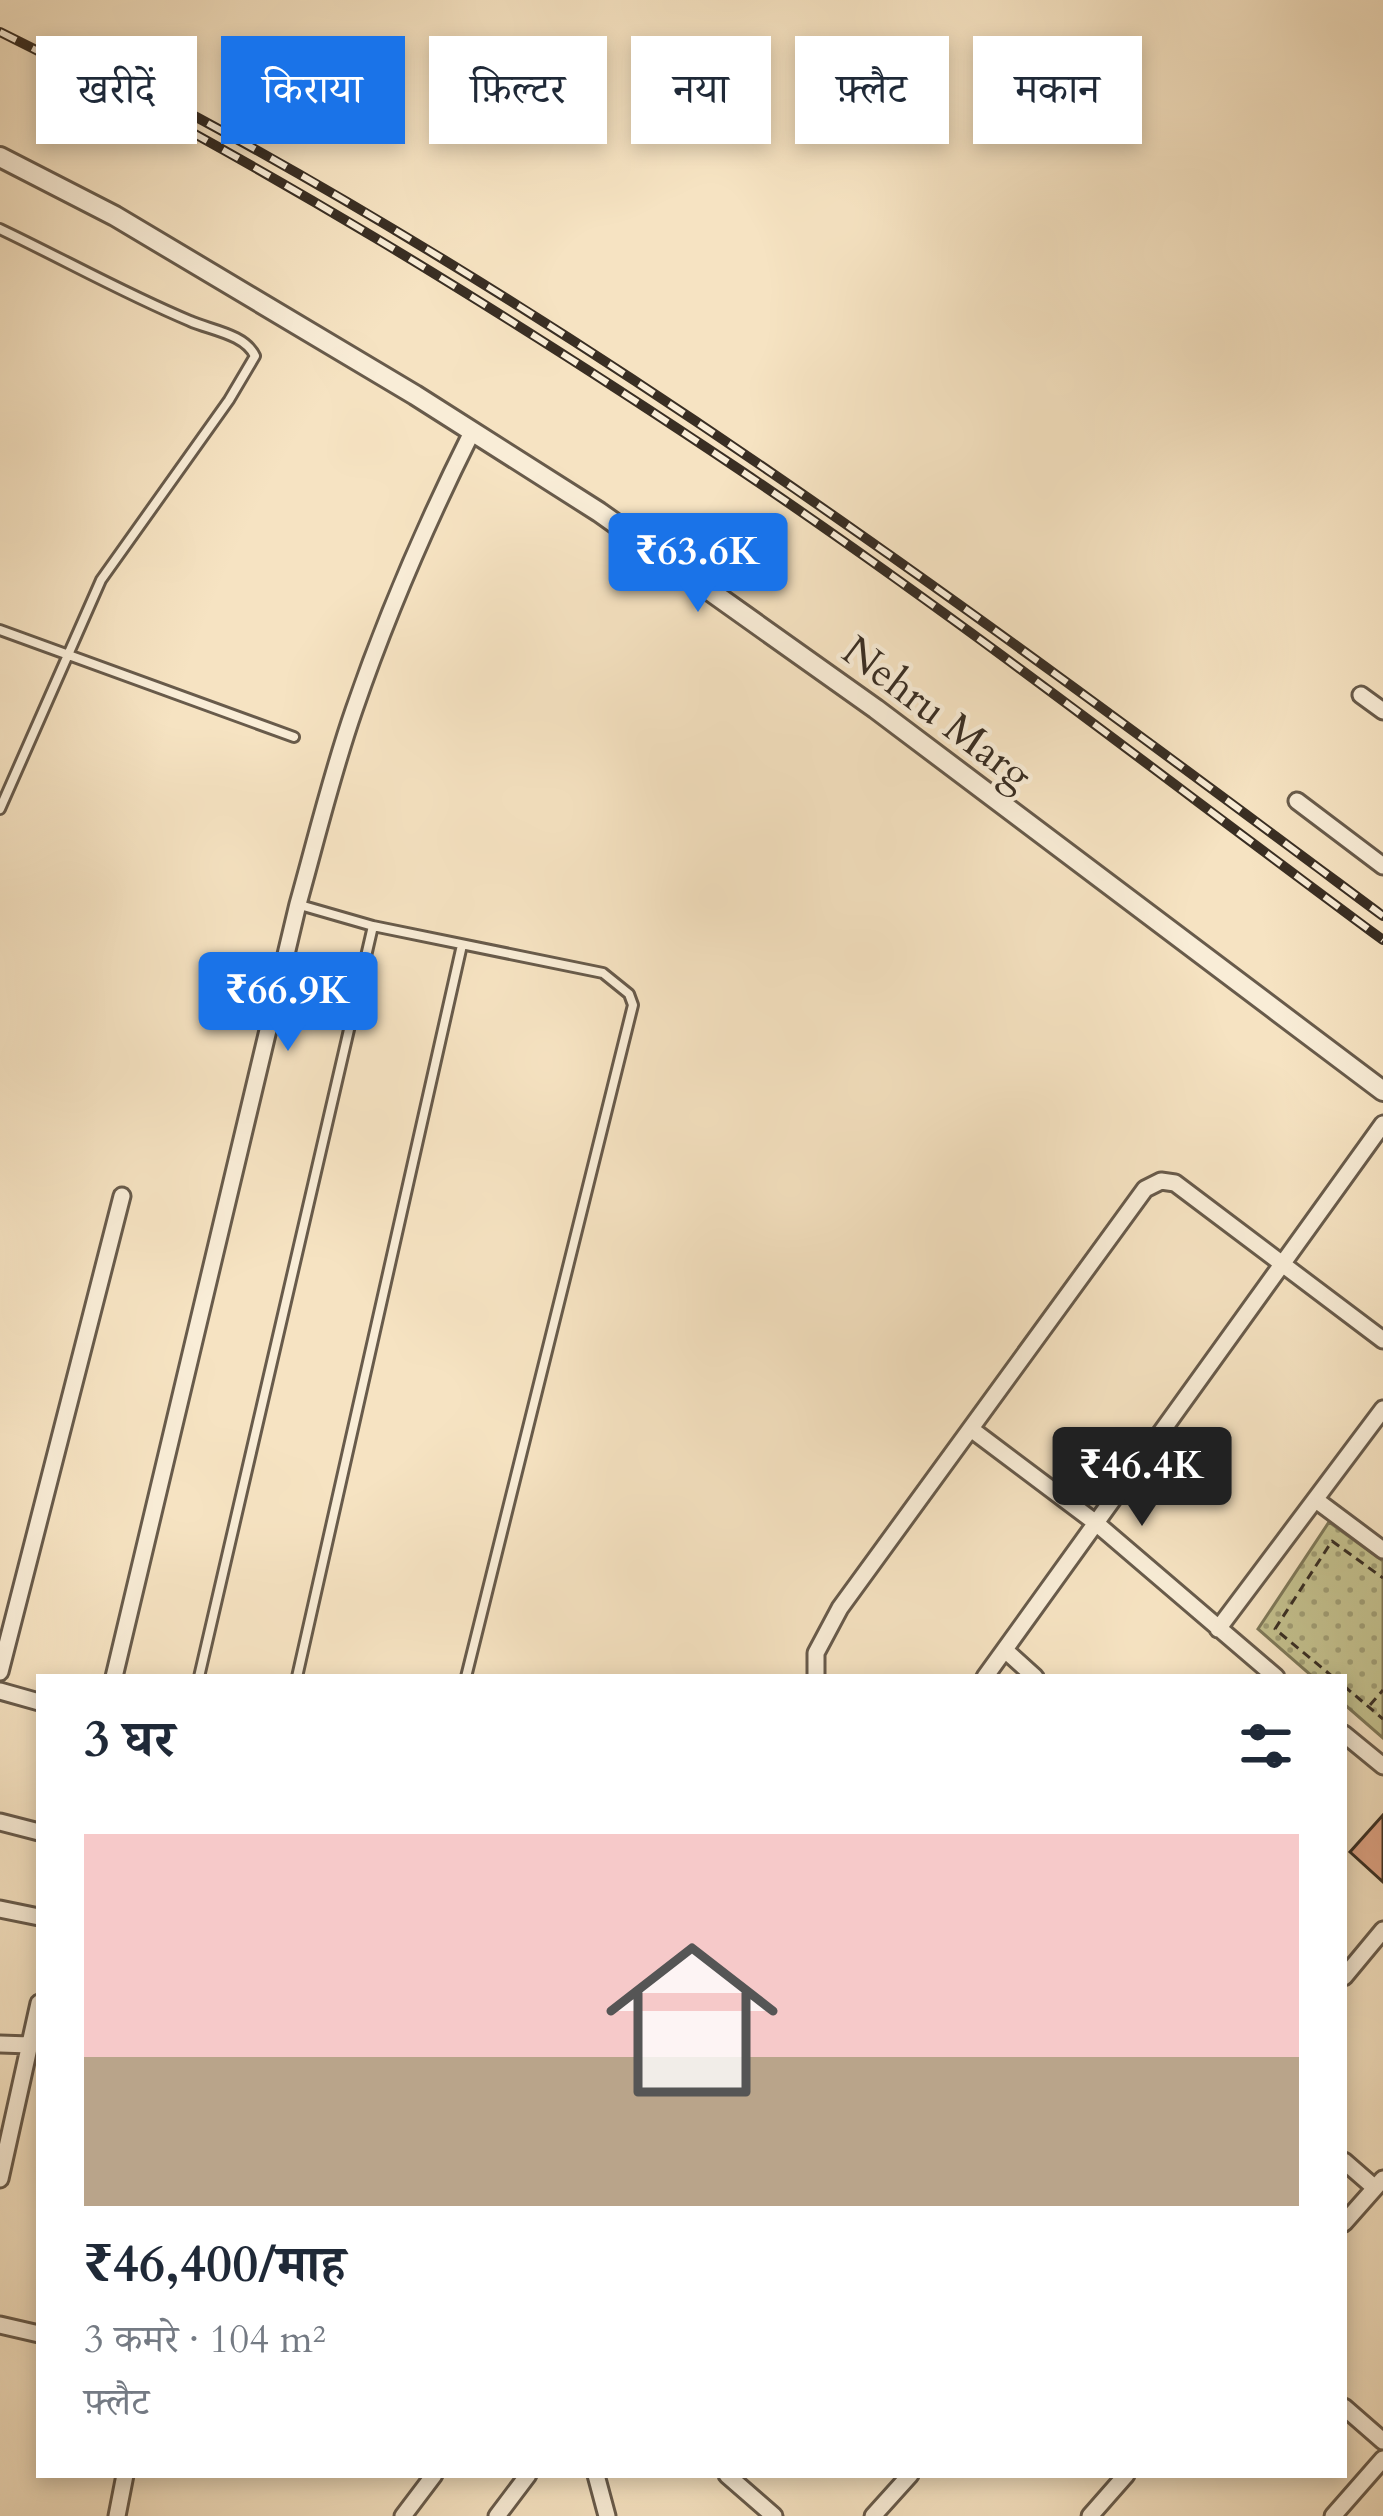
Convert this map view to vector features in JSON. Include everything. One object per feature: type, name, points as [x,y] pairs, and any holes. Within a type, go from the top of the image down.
[{"type":"street","name":"Nehru Marg","points":[[0,157],[115,216],[472,432],[657,551],[1383,1091]]},
{"type":"street","points":[[115,1674],[298,904],[367,674],[418,544],[472,432]]},
{"type":"street","points":[[1361,695],[1383,711]]},
{"type":"street","points":[[1297,801],[1383,866]]},
{"type":"street","points":[[987,1674],[1383,1124]]},
{"type":"street","points":[[816,1674],[817,1653],[829,1626],[1145,1189],[1161,1181],[1175,1183],[1383,1340]]},
{"type":"street","points":[[0,1672],[122,1196]]},
{"type":"street","points":[[1217,1628],[1383,1408]]},
{"type":"street","points":[[970,1429],[1096,1523],[1272,1674]]},
{"type":"street","points":[[1316,1500],[1383,1550]]},
{"type":"street","points":[[1005,1650],[1032,1674]]},
{"type":"street","points":[[0,1691],[36,1701]]},
{"type":"street","points":[[1347,1736],[1383,1766]]},
{"type":"street","points":[[0,1822],[36,1831]]},
{"type":"street","points":[[0,1909],[36,1916]]},
{"type":"street","points":[[1350,1958],[1383,1930]]},
{"type":"street","points":[[0,2180],[36,2017]]},
{"type":"street","points":[[0,2044],[30,2045]]},
{"type":"street","points":[[1347,2163],[1379,2183],[1347,2220]]},
{"type":"street","points":[[0,2325],[36,2332]]},
{"type":"street","points":[[1347,2411],[1383,2441]]},
{"type":"street","points":[[1334,2516],[1383,2459]]},
{"type":"street","points":[[117,2516],[123,2478]]},
{"type":"street","points":[[403,2516],[432,2478]]},
{"type":"street","points":[[497,2516],[526,2478]]},
{"type":"street","points":[[597,2478],[607,2516]]},
{"type":"street","points":[[730,2478],[774,2516]]},
{"type":"street","points":[[874,2516],[907,2478]]},
{"type":"street","points":[[1090,2516],[1123,2478]]},
{"type":"lane","points":[[0,229],[189,321],[238,339],[255,356],[101,580],[0,809]]},
{"type":"lane","points":[[0,630],[294,737]]},
{"type":"lane","points":[[298,904],[373,926],[603,973],[629,994],[633,1006],[467,1674]]},
{"type":"lane","points":[[200,1674],[373,926]]},
{"type":"lane","points":[[298,1674],[462,945]]},
{"type":"path","points":[[1329,1674],[1275,1629],[1332,1541],[1383,1578]]},
{"type":"path","points":[[1347,1689],[1383,1719]]},
{"type":"path","points":[[1369,1707],[1383,1690]]},
{"type":"shaded area","points":[[1329,1522],[1383,1561],[1383,1738],[1347,1707],[1347,1674],[1310,1674],[1258,1629]]},
{"type":"building","points":[[1383,1815],[1383,1882],[1350,1852]]},
{"type":"railway","points":[[0,32],[284,184],[469,295],[740,470],[903,584],[1383,940]]},
{"type":"railway","points":[[197,118],[336,195],[644,387],[943,593],[1383,916]]}]
